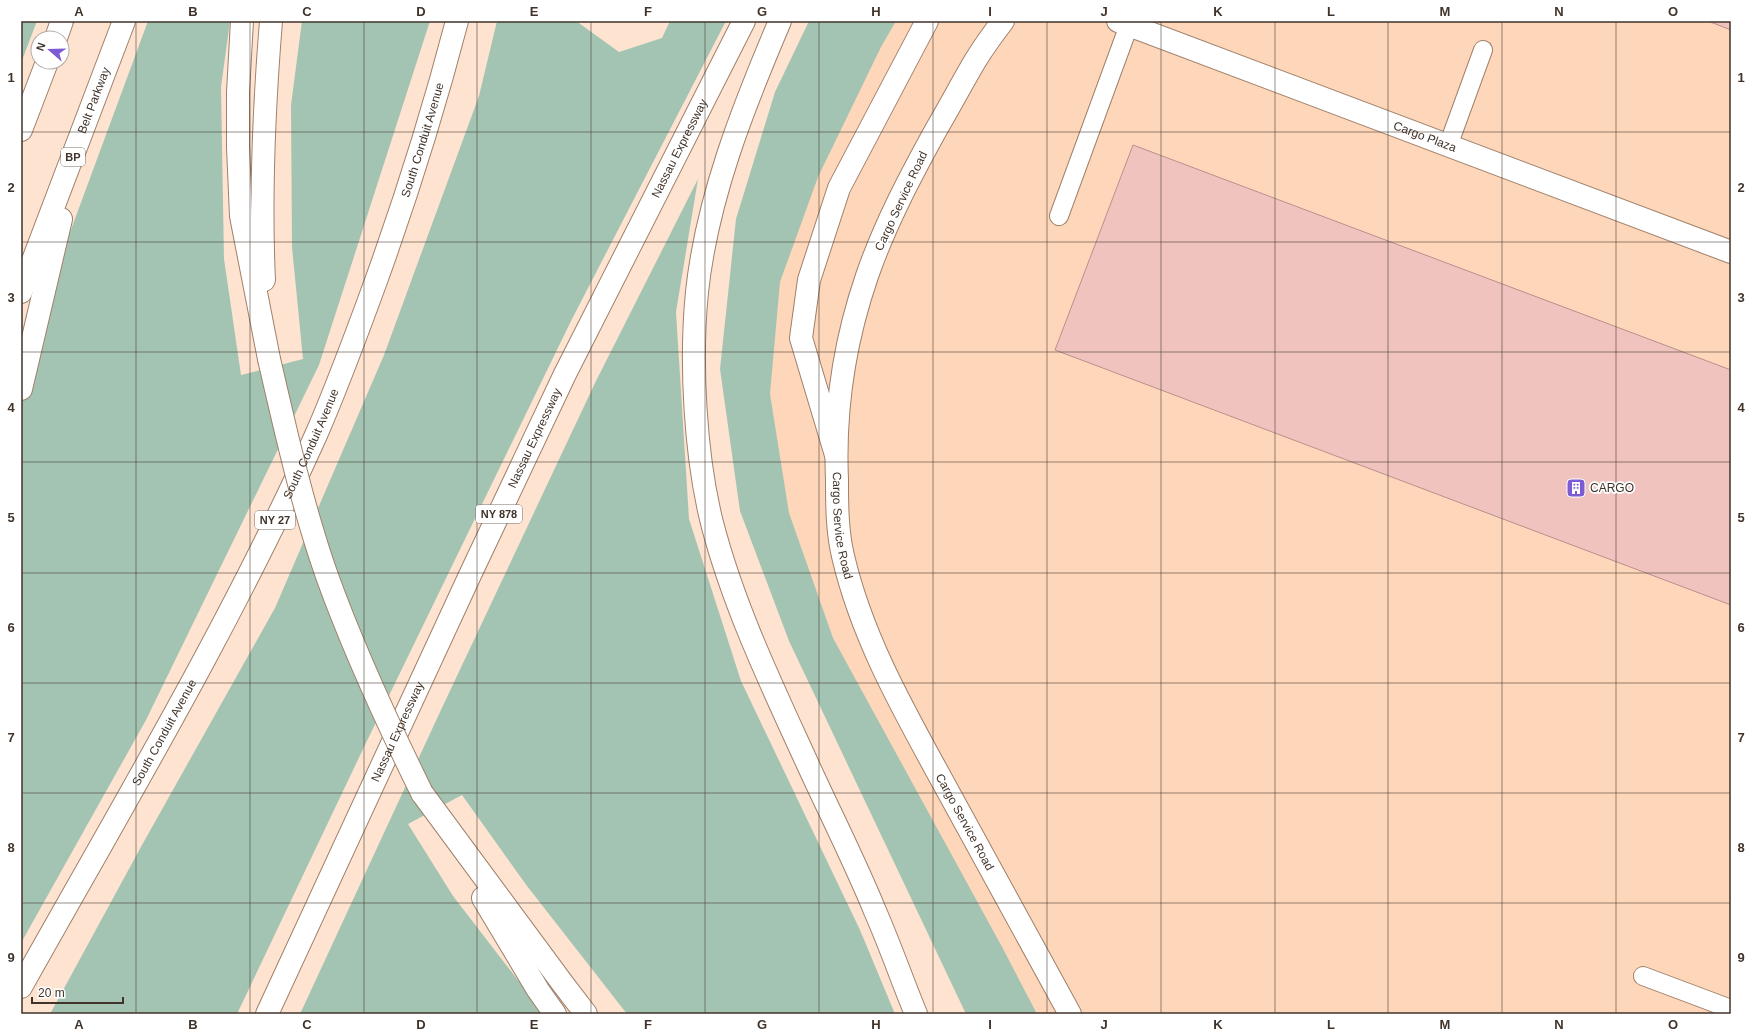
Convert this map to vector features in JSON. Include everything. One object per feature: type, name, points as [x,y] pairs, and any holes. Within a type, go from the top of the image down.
[{"type":"main road","name":"Belt Parkway","points":[[21,292],[124,21]]},
{"type":"main road","points":[[242,21],[238,115],[241,216],[269,359],[304,502],[327,576],[368,680],[422,793],[538,990],[555,1014]]},
{"type":"main road","points":[[269,359],[264,268],[263,170],[265,93],[271,21]]},
{"type":"main road","name":"South Conduit Avenue","points":[[21,987],[192,682],[245,582],[316,435],[356,336],[406,196],[443,74],[457,21]]},
{"type":"main road","name":"Nassau Expressway","points":[[267,1014],[470,575],[565,374],[744,21]]},
{"type":"main road","points":[[780,21],[756,77],[738,127],[713,208],[697,292],[694,341],[694,386],[703,477],[712,522],[742,614],[776,695],[876,911],[931,1014]]},
{"type":"main road","points":[[836,456],[801,338],[809,280],[839,188],[927,21]]},
{"type":"main road","name":"Cargo Service Road","points":[[1003,21],[975,61],[928,144],[894,210],[867,275],[855,315],[839,403],[836,456],[838,510],[842,553],[855,602],[871,642],[912,725],[1070,1014]]},
{"type":"main road","name":"Cargo Plaza","points":[[1124,23],[1731,252]]},
{"type":"main road","points":[[21,130],[44,70]]},
{"type":"main road","points":[[21,389],[81,136]]},
{"type":"main road","points":[[422,793],[562,984],[586,1014]]},
{"type":"main road","points":[[876,911],[916,1014]]},
{"type":"lane","points":[[1059,216],[1124,23]]},
{"type":"lane","points":[[1448,146],[1483,50]]},
{"type":"lane","points":[[1643,976],[1731,1009]]},
{"type":"shaded area","points":[[870,21],[1731,21],[1731,1014],[1014,1014],[752,472],[781,203]]},
{"type":"green space","points":[[21,21],[37,21],[34,30],[30,30],[30,39],[21,63]]},
{"type":"green space","points":[[148,21],[230,21],[221,87],[224,259],[241,375],[303,359],[292,247],[291,105],[302,21],[430,21],[319,365],[146,720],[21,943],[21,365]]},
{"type":"green space","points":[[497,21],[576,21],[619,52],[662,38],[670,21],[726,21],[571,321],[364,747],[237,1014],[50,1014],[142,845],[275,608],[384,355],[479,96]]},
{"type":"green space","points":[[809,21],[896,21],[881,47],[818,177],[780,282],[770,394],[789,513],[833,638],[1001,945],[1037,1014],[966,1014],[789,641],[740,511],[720,369],[736,219],[775,92]]},
{"type":"green space","points":[[698,179],[676,312],[689,519],[741,681],[860,930],[895,1014],[627,1014],[527,886],[462,795],[408,824],[453,896],[544,1014],[300,1014],[595,383]]},
{"type":"building","points":[[1708,21],[1731,21],[1731,30]]},
{"type":"building","name":"CARGO","points":[[1133,145],[1731,370],[1731,605],[1055,350]]},
{"type":"place","name":"CARGO","points":[[1576,488]]}]
